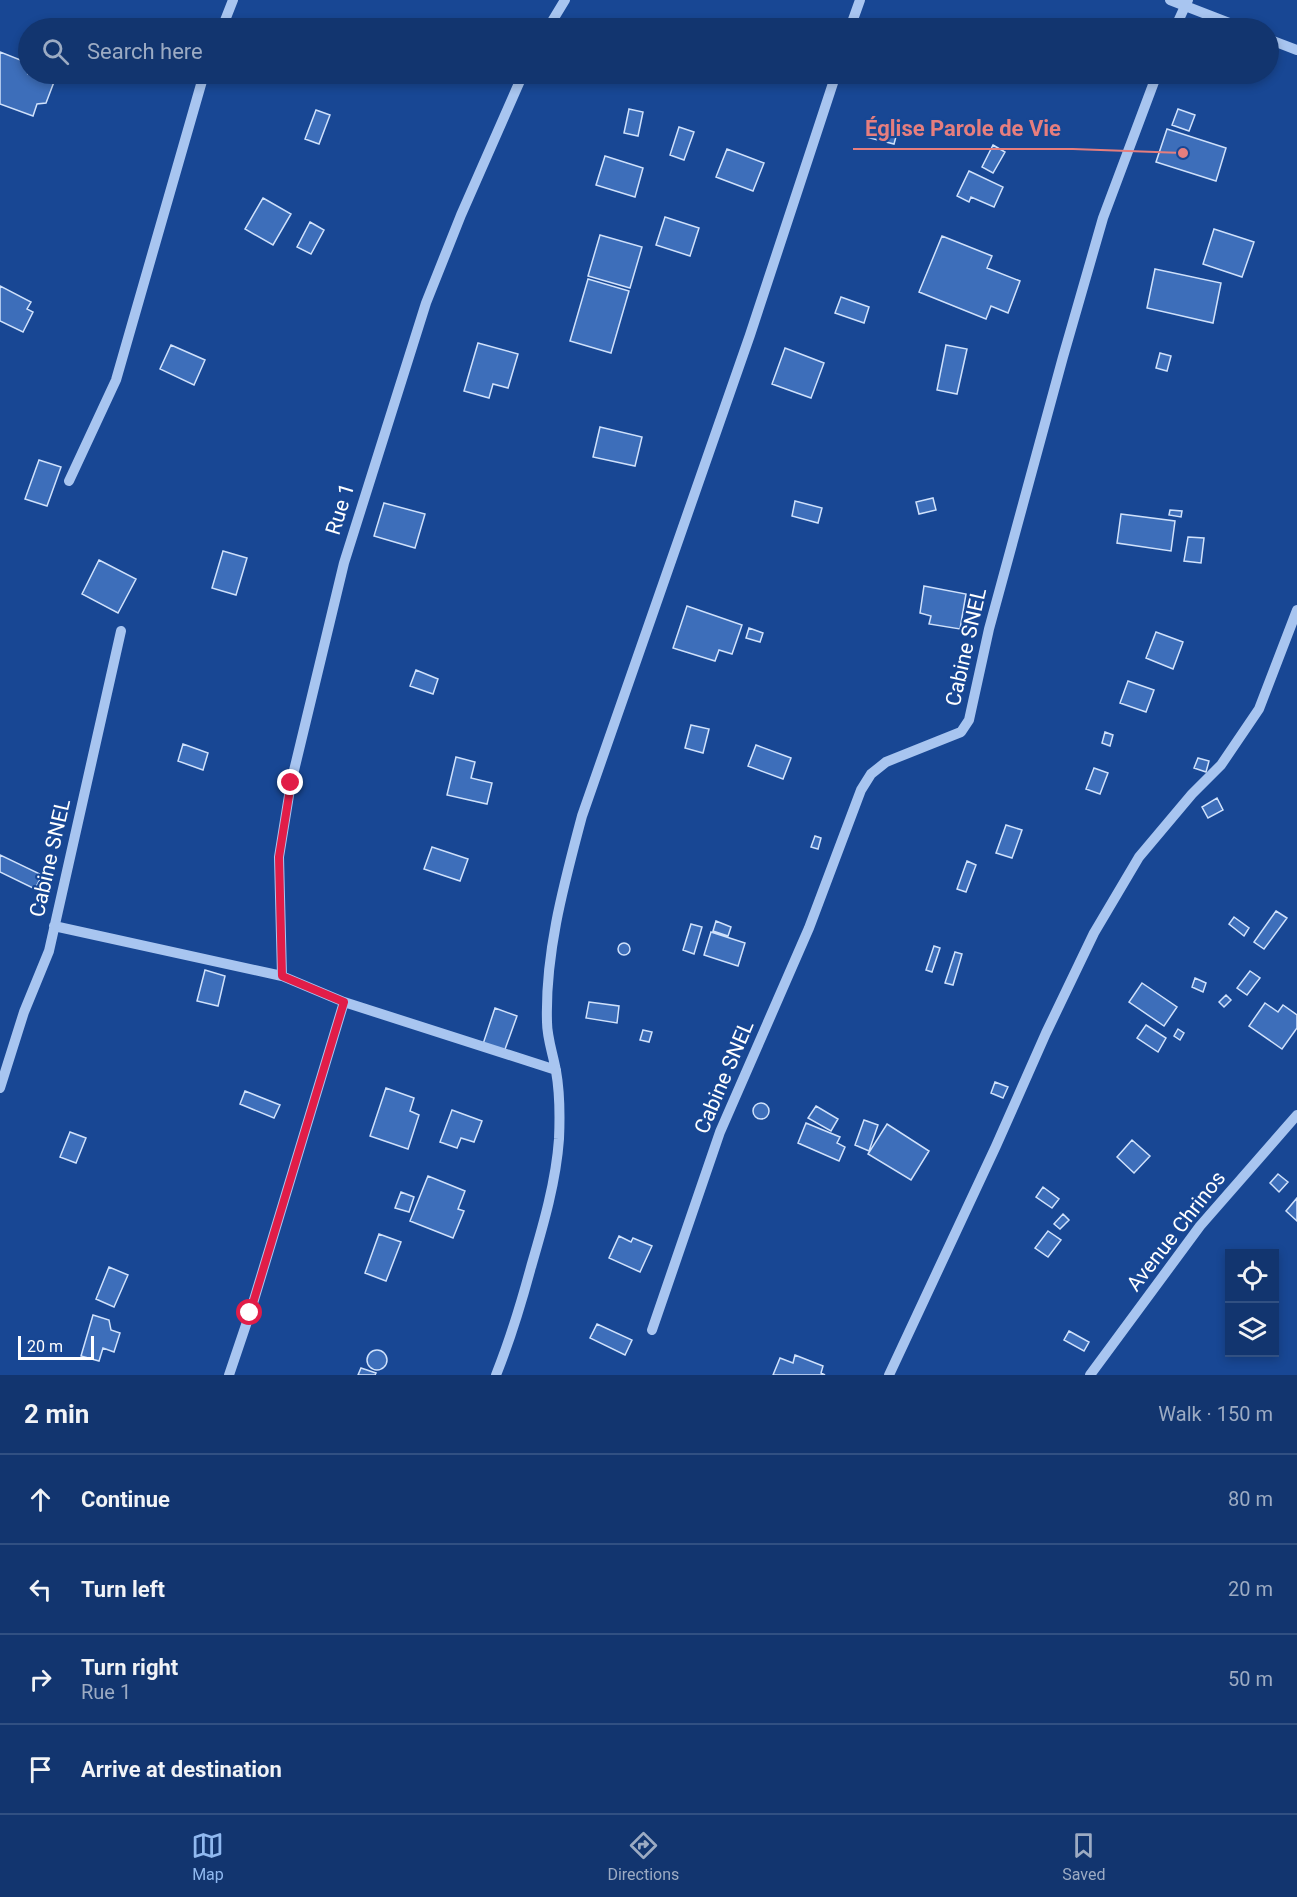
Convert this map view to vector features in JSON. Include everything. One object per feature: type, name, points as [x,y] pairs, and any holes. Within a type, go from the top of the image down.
[{"type":"street","points":[[226,18],[233,0]]},
{"type":"street","points":[[554,18],[565,0]]},
{"type":"street","points":[[854,18],[860,0]]},
{"type":"street","points":[[1170,0],[1186,3],[1220,18]]},
{"type":"street","points":[[1179,18],[1186,3]]},
{"type":"street","points":[[1279,43],[1297,51]]},
{"type":"street","points":[[69,481],[116,380],[201,84]]},
{"type":"street","name":"Rue 1","points":[[282,976],[279,857],[291,783],[344,563],[426,303],[461,215],[519,84]]},
{"type":"street","points":[[496,1375],[511,1338],[541,1235],[554,1177],[559,1139],[559,1116],[556,1070],[547,1024],[547,990],[561,896],[582,816],[750,335],[833,84]]},
{"type":"street","name":"Cabine SNEL","points":[[652,1330],[720,1132],[809,928],[861,790],[870,774],[886,762],[961,732],[969,720],[989,629],[1103,218],[1153,84]]},
{"type":"street","points":[[889,1375],[1094,933],[1139,857],[1192,794],[1221,765],[1253,718],[1297,610]]},
{"type":"street","name":"Cabine SNEL","points":[[0,1088],[24,1012],[49,951],[121,631]]},
{"type":"street","points":[[54,926],[282,976],[344,1002],[556,1070]]},
{"type":"street","points":[[229,1375],[250,1313],[344,1002]]},
{"type":"street","name":"Avenue Chrinos","points":[[1090,1375],[1200,1226],[1297,1115]]},
{"type":"building","points":[[0,52],[18,59],[18,84],[53,84],[46,103],[37,104],[33,116],[0,104]]},
{"type":"building","points":[[629,109],[643,112],[638,136],[624,133]]},
{"type":"building","points":[[1178,109],[1195,115],[1189,131],[1172,125]]},
{"type":"building","points":[[316,110],[330,115],[319,144],[305,139]]},
{"type":"building","points":[[870,122],[898,129],[894,144],[866,137]]},
{"type":"building","points":[[679,127],[694,132],[684,160],[670,155]]},
{"type":"building","points":[[1167,129],[1226,148],[1216,181],[1156,162]]},
{"type":"building","points":[[993,145],[1005,152],[993,173],[982,167]]},
{"type":"building","points":[[727,149],[764,163],[753,191],[716,177]]},
{"type":"building","points":[[605,156],[643,168],[635,197],[596,185]]},
{"type":"building","points":[[969,171],[1003,187],[994,207],[971,197],[969,202],[957,196]]},
{"type":"building","points":[[263,198],[291,214],[273,245],[245,229]]},
{"type":"building","points":[[665,217],[699,228],[690,256],[656,245]]},
{"type":"building","points":[[310,222],[324,230],[311,254],[297,247]]},
{"type":"building","points":[[1214,229],[1254,242],[1242,277],[1203,264]]},
{"type":"building","points":[[600,235],[642,247],[630,288],[588,276]]},
{"type":"building","points":[[942,236],[992,256],[987,268],[1020,281],[1008,313],[991,306],[986,319],[919,292]]},
{"type":"building","points":[[1155,269],[1221,283],[1213,323],[1147,308]]},
{"type":"building","points":[[588,279],[629,291],[611,353],[570,341]]},
{"type":"building","points":[[0,286],[31,302],[27,309],[33,312],[23,332],[0,321]]},
{"type":"building","points":[[841,297],[869,307],[864,323],[835,313]]},
{"type":"building","points":[[478,343],[518,354],[508,388],[493,384],[489,398],[464,391]]},
{"type":"building","points":[[171,345],[205,360],[194,385],[160,369]]},
{"type":"building","points":[[946,345],[967,349],[957,394],[937,390]]},
{"type":"building","points":[[785,348],[824,363],[811,398],[772,384]]},
{"type":"building","points":[[1160,353],[1171,356],[1167,371],[1156,368]]},
{"type":"building","points":[[600,427],[642,437],[635,466],[593,457]]},
{"type":"building","points":[[39,460],[61,467],[47,506],[25,499]]},
{"type":"building","points":[[933,498],[936,510],[919,514],[916,502]]},
{"type":"building","points":[[795,501],[822,508],[818,523],[792,516]]},
{"type":"building","points":[[384,503],[425,514],[415,548],[374,536]]},
{"type":"building","points":[[1170,510],[1182,511],[1181,517],[1169,515]]},
{"type":"building","points":[[1121,514],[1175,521],[1171,551],[1117,543]]},
{"type":"building","points":[[1188,537],[1204,538],[1201,563],[1184,561]]},
{"type":"building","points":[[223,551],[247,558],[236,595],[212,588]]},
{"type":"building","points":[[99,560],[136,579],[118,613],[82,594]]},
{"type":"building","points":[[924,586],[966,594],[960,629],[929,624],[931,616],[920,613]]},
{"type":"building","points":[[687,606],[742,625],[732,654],[719,650],[715,661],[673,648]]},
{"type":"building","points":[[749,628],[763,633],[760,642],[746,638]]},
{"type":"building","points":[[1156,632],[1183,642],[1173,669],[1146,658]]},
{"type":"building","points":[[416,670],[438,679],[433,694],[410,686]]},
{"type":"building","points":[[1128,681],[1154,690],[1146,712],[1120,703]]},
{"type":"building","points":[[691,725],[709,729],[703,753],[685,748]]},
{"type":"building","points":[[1105,732],[1113,735],[1110,746],[1102,743]]},
{"type":"building","points":[[183,744],[208,753],[203,770],[178,761]]},
{"type":"building","points":[[756,745],[791,758],[783,779],[748,766]]},
{"type":"building","points":[[456,757],[475,762],[471,778],[492,783],[487,804],[447,795]]},
{"type":"building","points":[[1198,758],[1209,761],[1206,772],[1194,768]]},
{"type":"building","points":[[1094,768],[1108,773],[1100,794],[1086,789]]},
{"type":"building","points":[[1217,798],[1223,810],[1208,818],[1202,807]]},
{"type":"building","points":[[1006,825],[1022,830],[1012,858],[996,853]]},
{"type":"building","points":[[815,836],[821,838],[818,849],[811,847]]},
{"type":"building","points":[[432,847],[468,859],[460,881],[424,869]]},
{"type":"building","points":[[0,855],[42,875],[35,889],[0,872]]},
{"type":"building","points":[[967,861],[976,865],[966,892],[957,889]]},
{"type":"building","points":[[1276,911],[1287,918],[1264,949],[1254,942]]},
{"type":"building","points":[[1234,917],[1249,928],[1244,936],[1229,924]]},
{"type":"building","points":[[716,921],[731,927],[728,936],[713,931]]},
{"type":"building","points":[[691,924],[702,927],[694,954],[683,950]]},
{"type":"building","points":[[711,932],[745,943],[738,966],[704,955]]},
{"type":"building","points":[[626,943],[630,949],[626,955],[622,955],[618,947]]},
{"type":"building","points":[[934,946],[940,948],[932,972],[926,970]]},
{"type":"building","points":[[955,952],[962,954],[953,985],[945,983]]},
{"type":"building","points":[[205,970],[225,976],[218,1006],[197,1001]]},
{"type":"building","points":[[1250,971],[1260,978],[1247,995],[1237,988]]},
{"type":"building","points":[[1195,978],[1206,983],[1203,992],[1192,987]]},
{"type":"building","points":[[1142,983],[1177,1007],[1164,1026],[1129,1002]]},
{"type":"building","points":[[1226,995],[1231,1000],[1224,1007],[1219,1002]]},
{"type":"building","points":[[589,1002],[619,1006],[617,1023],[586,1018]]},
{"type":"building","points":[[1265,1003],[1278,1012],[1283,1005],[1297,1015],[1297,1028],[1282,1049],[1249,1026]]},
{"type":"building","points":[[495,1008],[517,1016],[504,1052],[483,1044]]},
{"type":"building","points":[[1146,1025],[1166,1038],[1158,1052],[1137,1038]]},
{"type":"building","points":[[1178,1029],[1184,1033],[1180,1040],[1174,1036]]},
{"type":"building","points":[[643,1030],[652,1032],[649,1042],[640,1040]]},
{"type":"building","points":[[995,1082],[1008,1087],[1003,1098],[991,1093]]},
{"type":"building","points":[[386,1088],[414,1098],[410,1111],[419,1115],[408,1149],[370,1136]]},
{"type":"building","points":[[245,1091],[280,1105],[274,1118],[240,1104]]},
{"type":"building","points":[[758,1103],[764,1103],[769,1111],[767,1117],[758,1119],[753,1114],[753,1108]]},
{"type":"building","points":[[816,1106],[838,1119],[831,1131],[808,1118]]},
{"type":"building","points":[[452,1110],[482,1121],[474,1142],[461,1138],[457,1148],[440,1142]]},
{"type":"building","points":[[864,1120],[878,1125],[869,1151],[855,1145]]},
{"type":"building","points":[[806,1123],[840,1137],[837,1143],[845,1147],[839,1161],[798,1143]]},
{"type":"building","points":[[887,1124],[929,1151],[911,1180],[868,1154]]},
{"type":"building","points":[[70,1132],[86,1138],[76,1163],[60,1157]]},
{"type":"building","points":[[1132,1140],[1150,1156],[1134,1173],[1117,1157]]},
{"type":"building","points":[[1278,1174],[1288,1182],[1279,1192],[1270,1183]]},
{"type":"building","points":[[428,1176],[465,1191],[458,1209],[464,1211],[453,1238],[410,1221]]},
{"type":"building","points":[[1043,1187],[1059,1199],[1052,1208],[1036,1197]]},
{"type":"building","points":[[401,1192],[414,1197],[409,1212],[395,1208]]},
{"type":"building","points":[[1297,1198],[1297,1221],[1286,1211]]},
{"type":"building","points":[[1063,1214],[1069,1220],[1060,1229],[1054,1224]]},
{"type":"building","points":[[1048,1231],[1061,1240],[1048,1257],[1035,1248]]},
{"type":"building","points":[[379,1234],[401,1242],[386,1281],[365,1273]]},
{"type":"building","points":[[619,1236],[631,1242],[633,1238],[652,1246],[640,1272],[609,1258]]},
{"type":"building","points":[[109,1267],[128,1275],[114,1307],[96,1299]]},
{"type":"building","points":[[93,1315],[109,1320],[111,1330],[120,1333],[114,1352],[103,1348],[99,1361],[81,1356]]},
{"type":"building","points":[[597,1324],[632,1340],[625,1355],[590,1338]]},
{"type":"building","points":[[1069,1331],[1089,1342],[1084,1351],[1064,1340]]},
{"type":"building","points":[[377,1350],[384,1353],[387,1360],[384,1367],[377,1370],[370,1367],[367,1360],[370,1353]]},
{"type":"building","points":[[795,1355],[823,1366],[821,1373],[825,1375],[773,1375],[780,1358],[793,1363]]},
{"type":"building","points":[[361,1368],[376,1373],[375,1375],[358,1375]]},
{"type":"place","name":"Église Parole de Vie","points":[[1183,153]]},
{"type":"route","points":[[250,1313],[344,1002],[282,976],[279,857],[291,783]]}]
